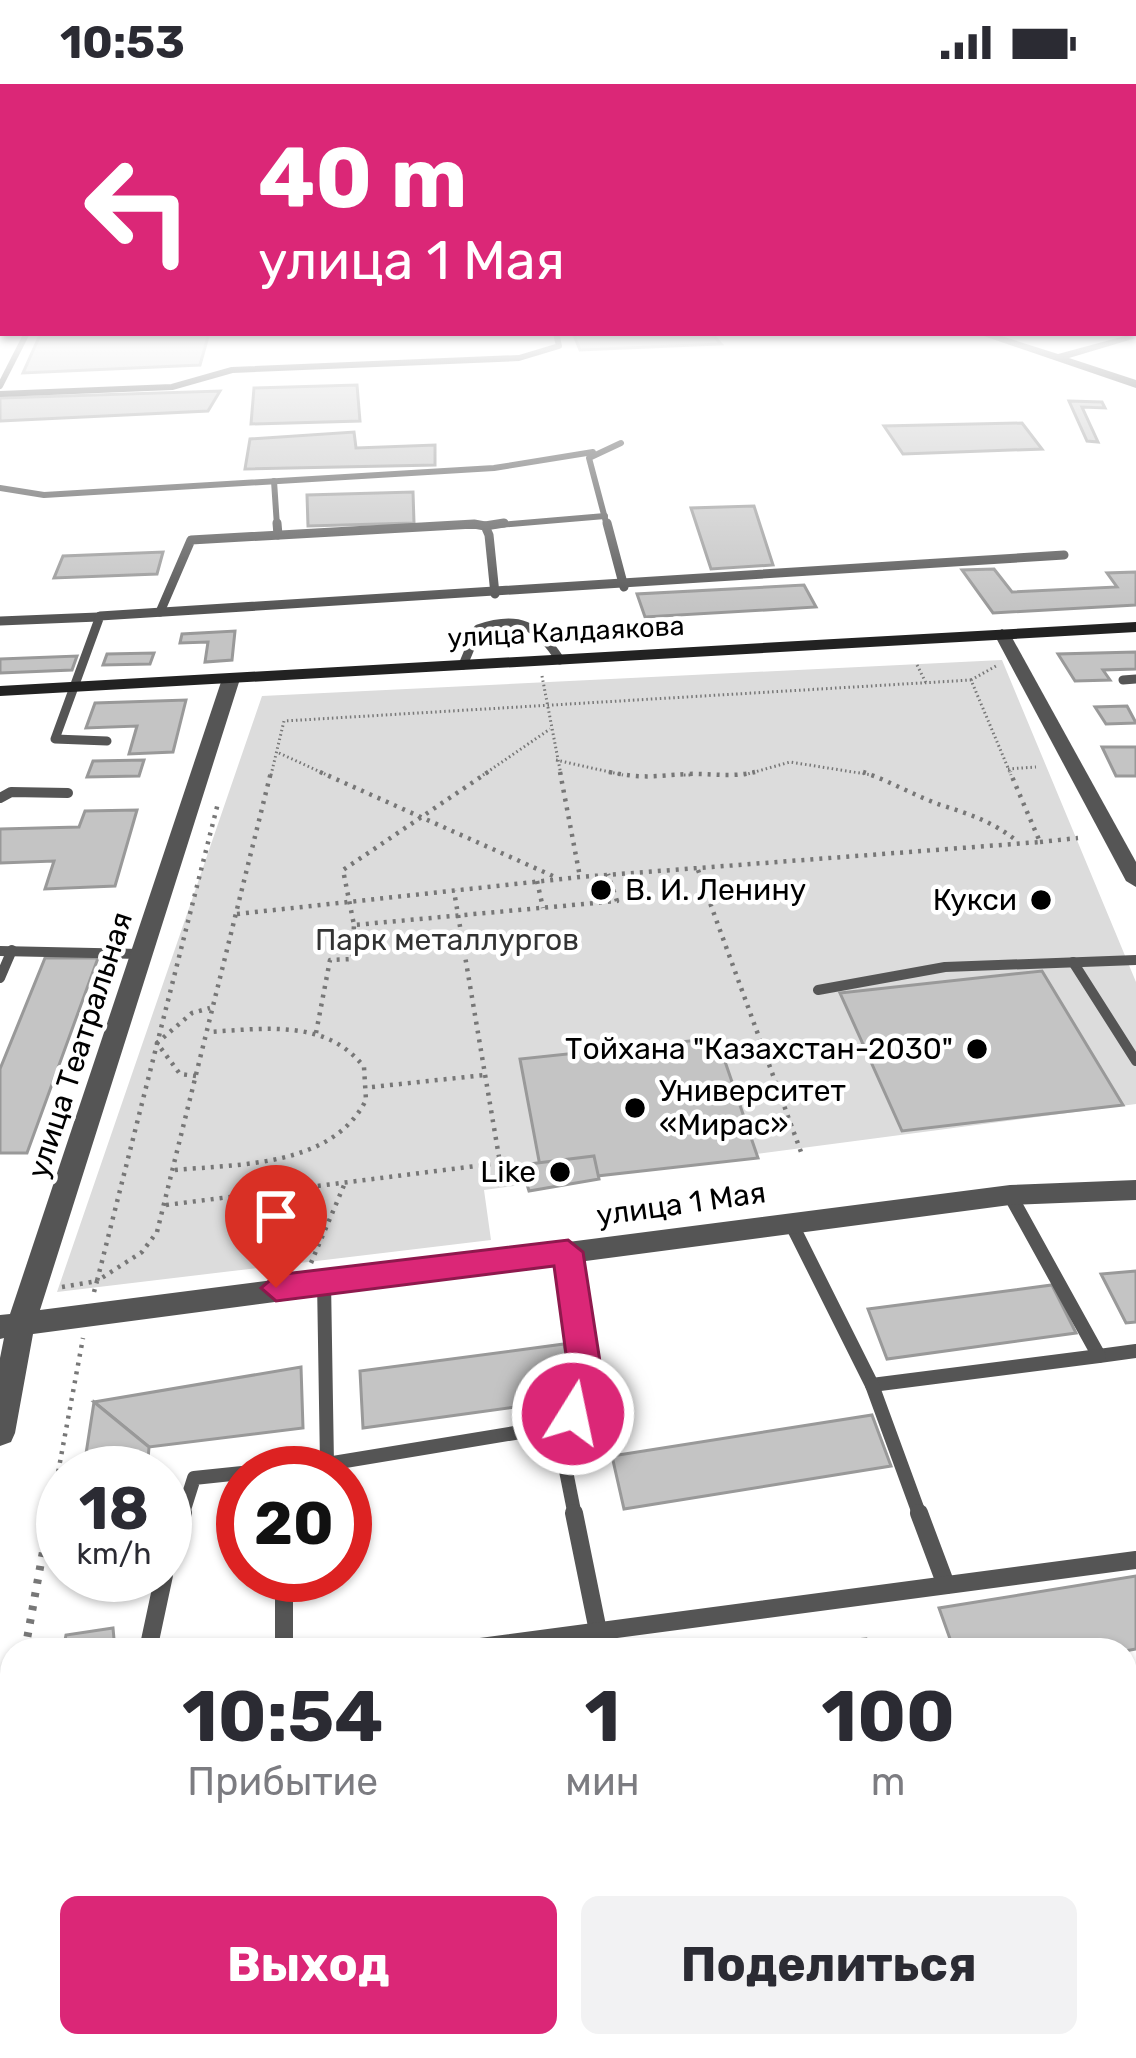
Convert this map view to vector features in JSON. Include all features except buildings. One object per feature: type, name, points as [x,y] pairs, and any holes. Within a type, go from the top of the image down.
[{"type":"street","name":"улица Калдаякова","points":[[0,691],[1006,641],[1136,627]]},
{"type":"street","points":[[1006,641],[1136,881]]},
{"type":"street","name":"улица Театральная","points":[[0,1433],[7,1328],[32,1292],[231,679]]},
{"type":"street","name":"улица 1 Мая","points":[[7,1328],[317,1272],[568,1252],[1010,1196],[1136,1190]]},
{"type":"lane","points":[[0,488],[44,495],[494,468],[621,443]]},
{"type":"lane","points":[[593,452],[590,458],[624,587]]},
{"type":"lane","points":[[274,481],[278,535]]},
{"type":"lane","points":[[160,612],[189,542],[605,516]]},
{"type":"lane","points":[[485,526],[495,594]]},
{"type":"lane","points":[[0,621],[624,587],[1064,555]]},
{"type":"lane","points":[[98,617],[55,739],[107,741]]},
{"type":"lane","points":[[463,665],[478,629],[526,622],[542,630],[560,660]]},
{"type":"lane","points":[[1124,680],[1136,680]]},
{"type":"lane","points":[[0,798],[11,793],[68,793]]},
{"type":"lane","points":[[0,978],[6,951],[141,954]]},
{"type":"lane","points":[[818,990],[945,968],[1136,960]]},
{"type":"lane","points":[[1073,962],[1136,1061]]},
{"type":"lane","points":[[1010,1196],[1100,1356]]},
{"type":"lane","points":[[791,1222],[872,1385],[946,1585]]},
{"type":"lane","points":[[372,1457],[557,1426],[588,1394],[568,1252]]},
{"type":"lane","points":[[317,1272],[326,1446]]},
{"type":"lane","points":[[872,1385],[1136,1351]]},
{"type":"lane","points":[[557,1426],[598,1631]]},
{"type":"lane","points":[[546,1638],[1136,1560]]},
{"type":"lane","points":[[150,1638],[158,1602]]},
{"type":"lane","points":[[284,1602],[284,1638]]},
{"type":"path","points":[[32,1292],[97,1281],[142,1252],[157,1232],[284,722],[970,680],[1002,660],[997,649],[1006,641]]},
{"type":"path","points":[[917,665],[926,683]]},
{"type":"path","points":[[541,674],[580,877]]},
{"type":"path","points":[[970,680],[1040,842]]},
{"type":"path","points":[[316,1033],[330,960],[352,959],[354,925],[343,870],[550,729]]},
{"type":"path","points":[[277,752],[558,879]]},
{"type":"path","points":[[556,760],[653,782],[686,774],[731,778],[790,762],[850,767],[909,787],[937,804],[983,815],[1019,844]]},
{"type":"path","points":[[1008,769],[1036,767]]},
{"type":"path","points":[[27,1638],[87,1315],[218,801]]},
{"type":"path","points":[[237,914],[608,874],[1078,838]]},
{"type":"path","points":[[697,868],[801,1151]]},
{"type":"path","points":[[354,925],[617,902],[608,874]]},
{"type":"path","points":[[537,881],[543,908]]},
{"type":"path","points":[[454,890],[503,1189]]},
{"type":"path","points":[[157,1043],[192,1013],[213,1007]]},
{"type":"path","points":[[175,1170],[293,1155],[326,1142],[367,1104],[372,1087],[368,1069],[353,1054],[316,1033],[208,1032]]},
{"type":"path","points":[[157,1043],[180,1074],[196,1076]]},
{"type":"path","points":[[372,1087],[485,1075]]},
{"type":"path","points":[[166,1205],[500,1163]]},
{"type":"path","points":[[317,1272],[315,1244],[341,1208],[345,1183]]},
{"type":"green space","name":"Парк металлургов","points":[[1002,660],[1136,982],[1136,1104],[484,1190],[491,1240],[57,1292],[262,696]]},
{"type":"place","name":"В. И. Ленину","points":[[601,890]]},
{"type":"place","name":"Кукси","points":[[1041,900]]},
{"type":"place","name":"Тойхана \"Казахстан-2030\"","points":[[977,1049]]},
{"type":"place","name":"Университет «Мирас»","points":[[635,1108]]},
{"type":"place","name":"Like","points":[[560,1172]]},
{"type":"route","points":[[276,1288],[568,1252],[588,1394],[573,1414]]}]
